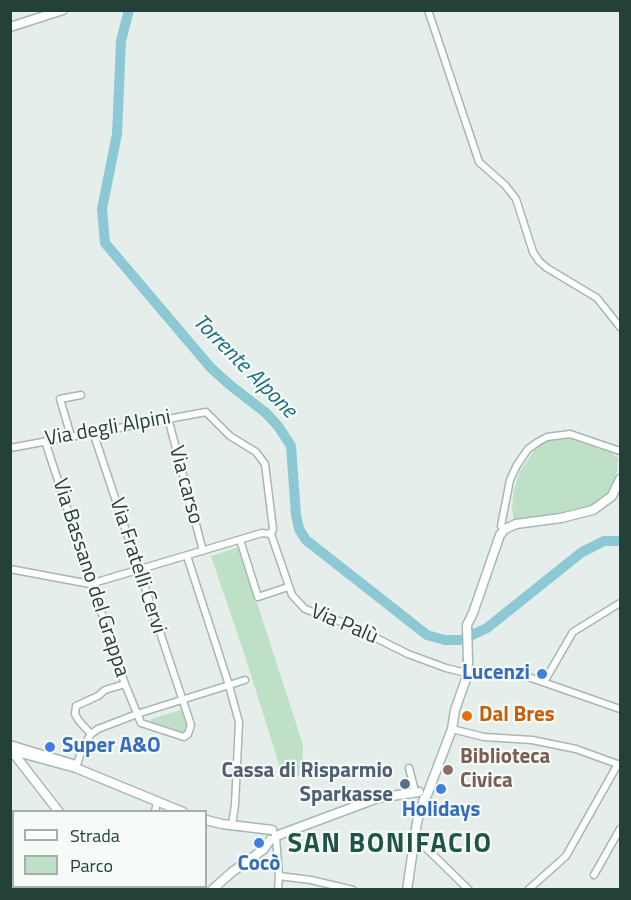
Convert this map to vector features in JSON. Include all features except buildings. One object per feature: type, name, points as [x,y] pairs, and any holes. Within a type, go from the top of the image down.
[{"type":"street","points":[[10,27],[63,10]]},
{"type":"street","points":[[428,10],[478,162],[505,185],[516,199],[533,252],[539,261],[597,298],[621,327]]},
{"type":"street","points":[[71,435],[60,399],[81,395]]},
{"type":"street","name":"Via degli Alpini","points":[[10,448],[206,412]]},
{"type":"street","name":"Via Palù","points":[[206,412],[230,436],[244,443],[262,458],[267,476],[273,529],[271,534],[288,587],[300,604],[314,614],[350,625],[431,663],[462,672],[514,672],[621,709]]},
{"type":"street","name":"Via carso","points":[[168,418],[203,551]]},
{"type":"street","name":"Via Fratelli Cervi","points":[[96,431],[95,438],[191,725],[188,734],[178,736],[150,728],[141,723],[137,714]]},
{"type":"street","points":[[505,529],[501,526],[510,480],[528,449],[538,442],[548,436],[570,434],[621,451]]},
{"type":"street","name":"Via Bassano del Grappa","points":[[45,441],[137,714]]},
{"type":"street","points":[[420,794],[433,778],[452,729],[455,710],[467,671],[467,625],[500,535],[505,529],[516,524],[561,518],[593,510],[612,496],[621,479]]},
{"type":"street","points":[[10,569],[93,583],[262,533],[271,534]]},
{"type":"street","points":[[240,540],[258,597],[288,587]]},
{"type":"street","points":[[187,556],[239,722],[232,825]]},
{"type":"street","points":[[544,682],[573,632],[621,603]]},
{"type":"street","points":[[76,766],[91,734],[98,729],[137,714],[245,680]]},
{"type":"street","points":[[91,734],[75,714],[76,706],[98,696],[105,690],[125,684]]},
{"type":"street","points":[[452,729],[484,737],[532,740],[576,749],[619,765],[566,856],[528,890]]},
{"type":"street","points":[[11,748],[30,757],[76,766]]},
{"type":"street","points":[[11,748],[57,810]]},
{"type":"street","points":[[30,757],[76,766],[178,810]]},
{"type":"street","points":[[30,757],[33,778]]},
{"type":"street","points":[[407,890],[420,794],[409,768]]},
{"type":"street","points":[[212,890],[264,849],[274,837],[363,803],[403,793],[420,794]]},
{"type":"street","points":[[155,810],[157,801]]},
{"type":"street","points":[[207,820],[254,827],[274,837]]},
{"type":"street","points":[[594,875],[621,829]]},
{"type":"street","points":[[416,834],[422,844],[469,890]]},
{"type":"street","points":[[274,837],[279,876],[278,890]]},
{"type":"street","points":[[279,876],[353,890]]},
{"type":"green space","points":[[573,439],[611,453],[618,458],[617,471],[611,489],[591,507],[575,512],[514,522],[512,508],[514,490],[520,471],[537,446],[547,440]]},
{"type":"green space","points":[[239,547],[303,745],[302,775],[284,780],[211,556]]},
{"type":"green space","points":[[181,710],[188,726],[186,733],[152,726],[151,719]]},
{"type":"waterway","name":"Torrente Alpone","points":[[129,10],[121,41],[117,134],[102,209],[105,243],[211,368],[266,413],[278,426],[291,446],[296,515],[299,529],[306,540],[427,635],[445,640],[461,640],[487,628],[582,552],[604,541],[620,541]]},
{"type":"place","name":"Lucenzi","points":[[542,674]]},
{"type":"place","name":"Dal Bres","points":[[467,716]]},
{"type":"place","name":"Super A&O","points":[[50,747]]},
{"type":"place","name":"Biblioteca Civica","points":[[448,770]]},
{"type":"place","name":"Cassa di Risparmio Sparkasse","points":[[405,784]]},
{"type":"place","name":"Holidays","points":[[441,789]]},
{"type":"place","name":"Cocò","points":[[259,843]]},
{"type":"district","name":"SAN BONIFACIO","points":[[390,845]]}]
